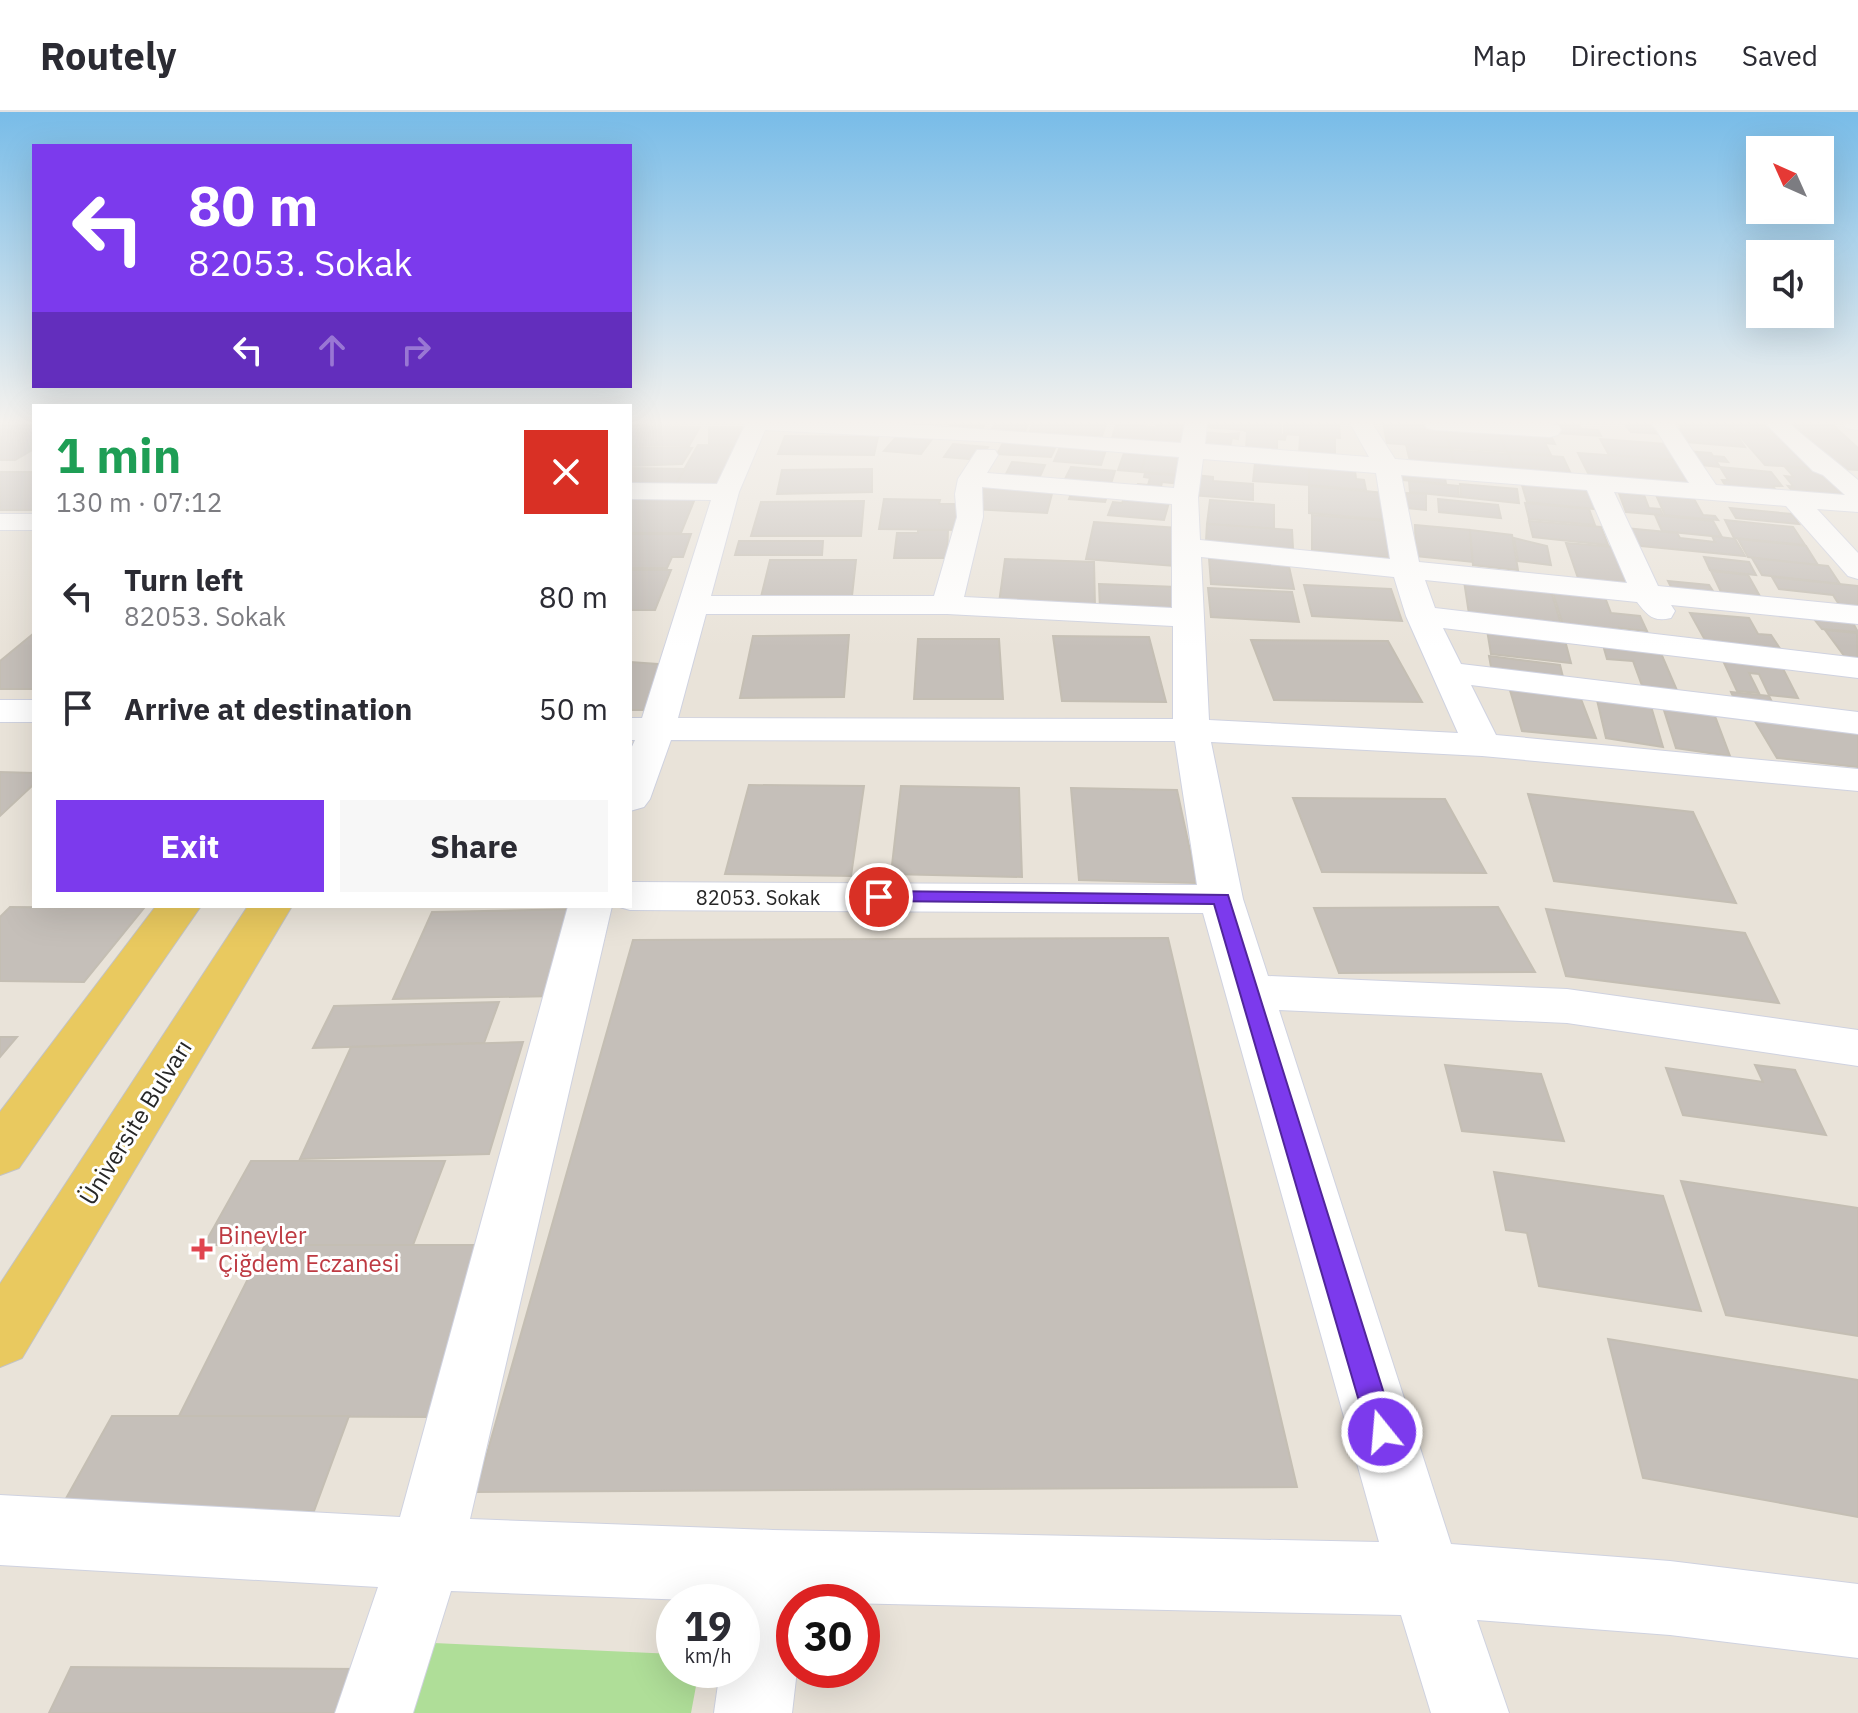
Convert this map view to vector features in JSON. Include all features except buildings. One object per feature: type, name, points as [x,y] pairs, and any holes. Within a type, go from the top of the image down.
[{"type":"main road","points":[[0,1153],[178,908]]},
{"type":"main road","name":"Üniversite Bulvarı","points":[[0,1338],[269,908]]},
{"type":"street","points":[[632,789],[644,729],[692,605],[724,498]]},
{"type":"street","points":[[947,605],[970,517],[968,498]]},
{"type":"street","points":[[1185,498],[1191,730],[1221,899],[1426,1579],[1470,1713]]},
{"type":"street","points":[[1393,498],[1406,568],[1422,616],[1482,745]]},
{"type":"street","points":[[1598,498],[1647,594],[1724,705],[1763,771]]},
{"type":"street","points":[[1789,498],[1858,504]]},
{"type":"street","points":[[1793,498],[1858,570]]},
{"type":"street","points":[[0,522],[32,522]]},
{"type":"street","points":[[1188,547],[1858,615]]},
{"type":"street","points":[[692,605],[947,605],[1190,618]]},
{"type":"street","points":[[1422,616],[1858,668]]},
{"type":"street","points":[[1447,672],[1858,723]]},
{"type":"street","points":[[0,711],[32,711]]},
{"type":"street","points":[[644,729],[1191,730],[1482,745],[1858,780]]},
{"type":"street","name":"82053. Sokak","points":[[632,896],[1221,899]]},
{"type":"street","points":[[374,1713],[426,1554],[589,908]]},
{"type":"street","points":[[1249,992],[1567,1006],[1858,1048]]},
{"type":"street","points":[[0,1530],[426,1554],[773,1566],[1426,1579],[1670,1598],[1858,1621]]},
{"type":"street","points":[[753,1713],[773,1566]]},
{"type":"green space","points":[[412,1642],[656,1653],[656,1688],[696,1688],[691,1713],[387,1713]]},
{"type":"place","name":"Binevler Çiğdem Eczanesi","points":[[202,1249]]},
{"type":"route","points":[[879,897],[1221,899],[1382,1432]]}]
